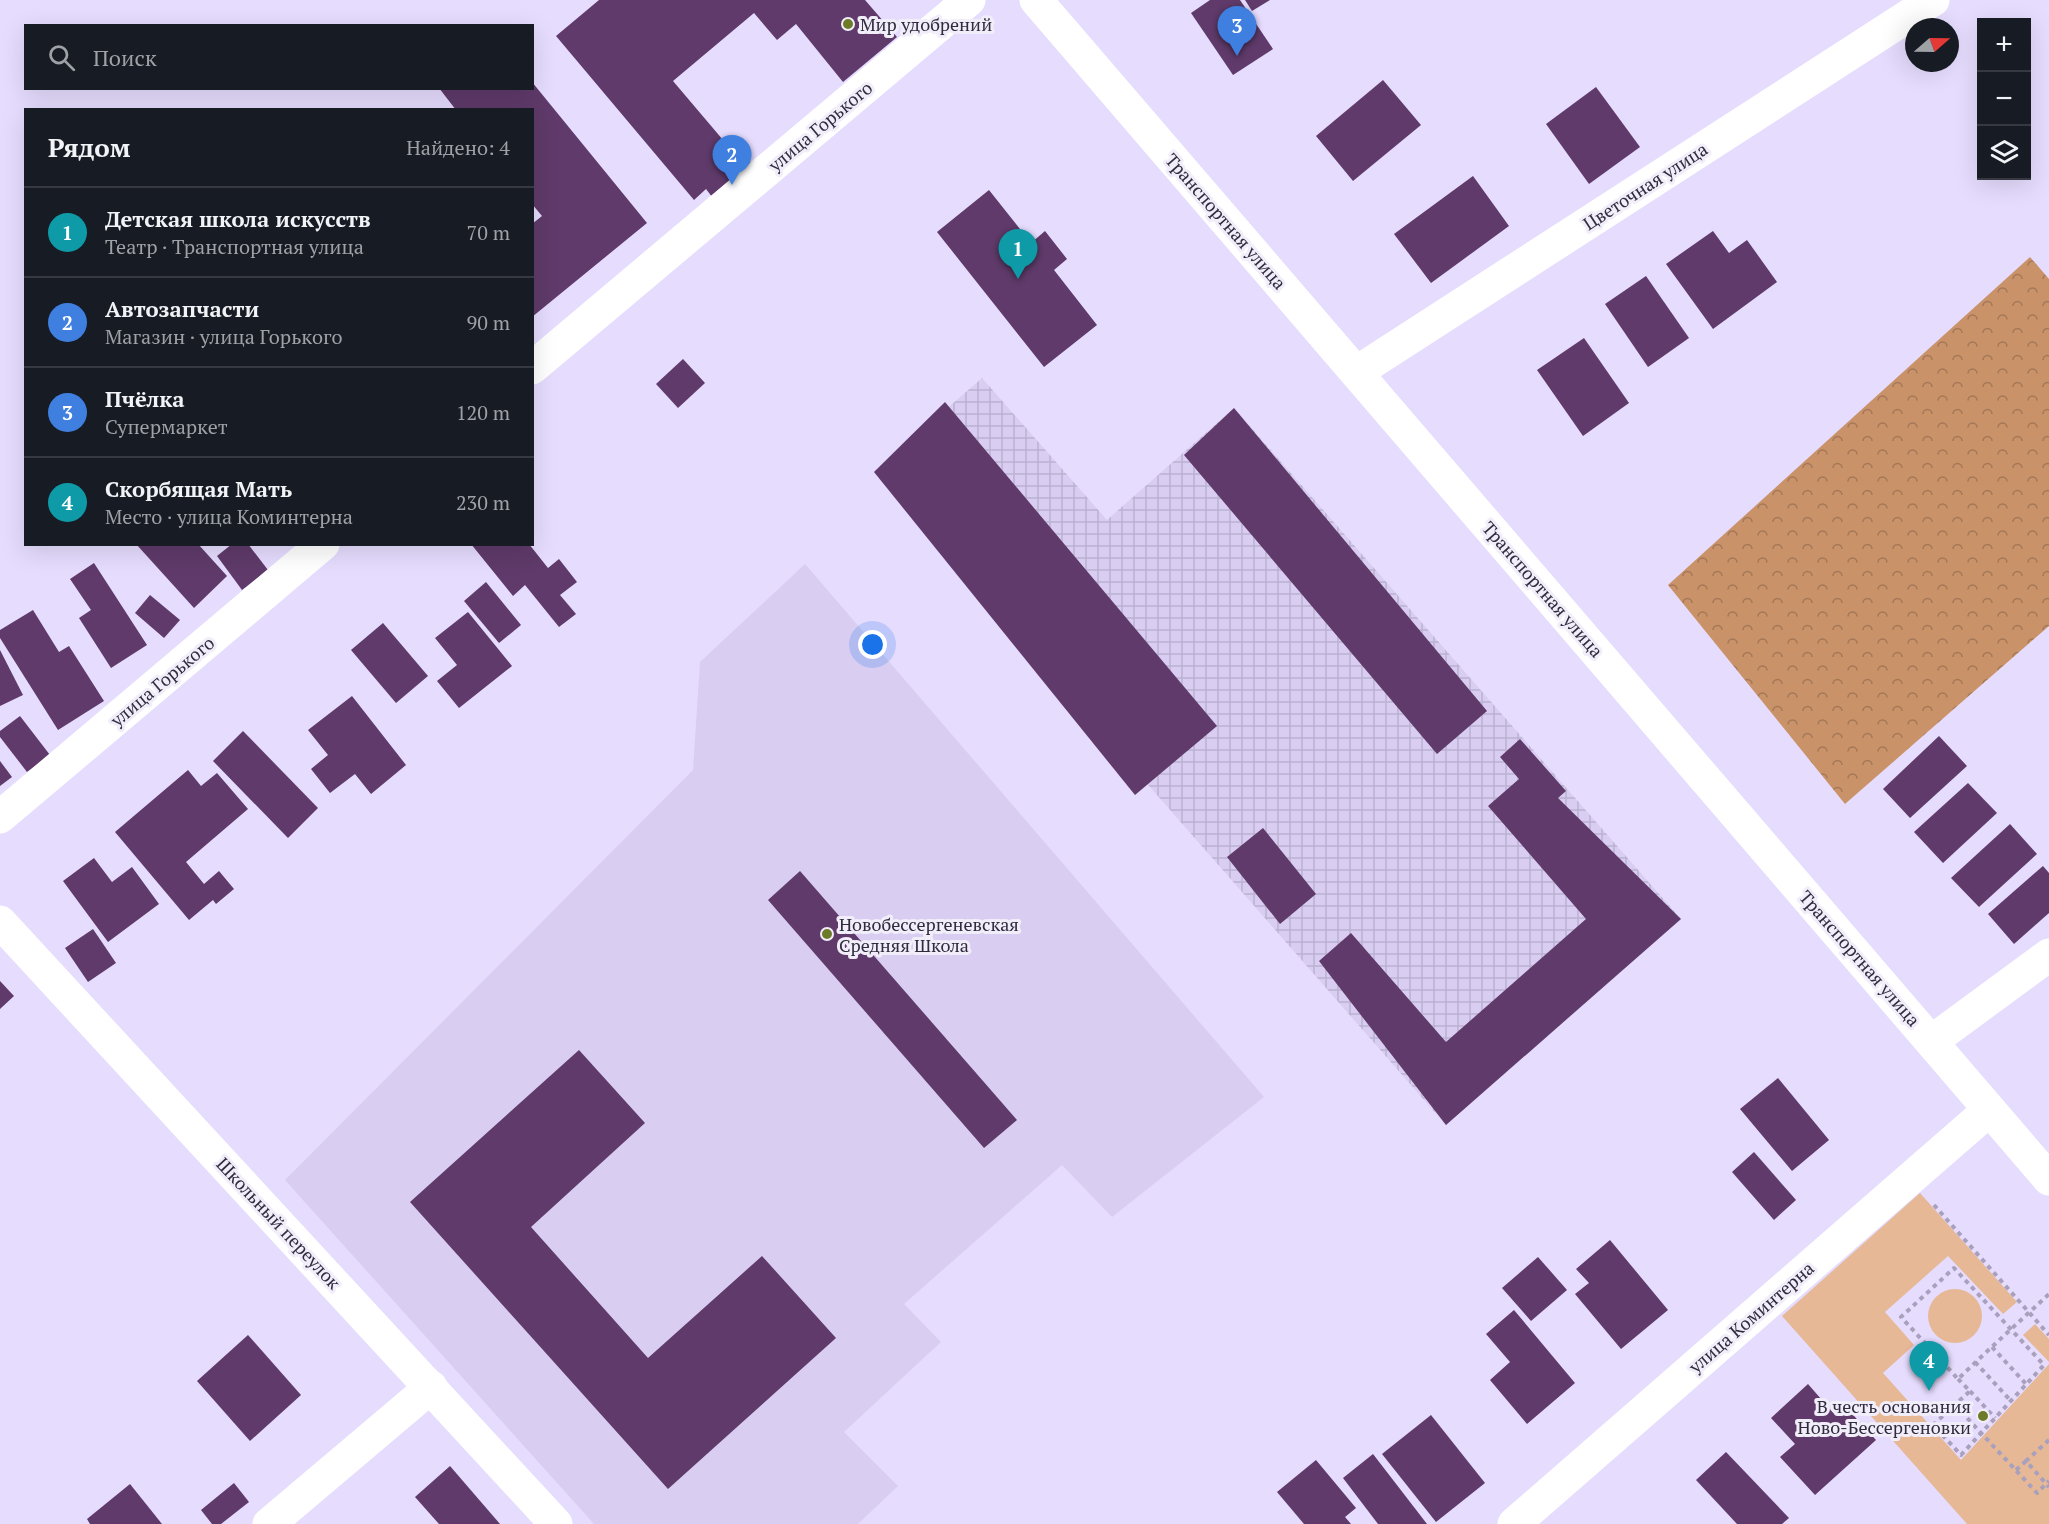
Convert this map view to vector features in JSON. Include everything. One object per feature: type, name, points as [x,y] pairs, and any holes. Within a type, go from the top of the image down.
[{"type":"street","name":"улица Горького","points":[[534,366],[969,0]]},
{"type":"street","name":"Транспортная улица","points":[[1036,0],[2049,1179]]},
{"type":"street","name":"Цветочная улица","points":[[1357,372],[1933,0]]},
{"type":"street","name":"улица Горького","points":[[0,817],[322,546]]},
{"type":"street","name":"Школьный переулок","points":[[0,922],[556,1524]]},
{"type":"street","points":[[1932,1041],[2049,955]]},
{"type":"street","name":"улица Коминтерна","points":[[1514,1524],[1989,1110]]},
{"type":"street","points":[[269,1524],[431,1387]]},
{"type":"path","points":[[1910,1178],[2049,1335]]},
{"type":"path","points":[[1970,1391],[1933,1425],[1961,1455],[2044,1365],[1954,1268],[1901,1317],[1958,1379],[1970,1391],[1995,1418]]},
{"type":"path","points":[[1958,1379],[2049,1294]]},
{"type":"path","points":[[1992,1347],[2026,1384]]},
{"type":"path","points":[[1975,1362],[2011,1401]]},
{"type":"path","points":[[1955,1405],[2037,1493],[2048,1484],[2026,1461]]},
{"type":"path","points":[[2016,1470],[2049,1440]]},
{"type":"shaded area","points":[[982,378],[1107,520],[1234,408],[1681,919],[1446,1125],[874,472]]},
{"type":"shaded area","name":"Новобессергеневская Средняя Школа","points":[[805,564],[1264,1097],[1112,1217],[1062,1165],[904,1304],[941,1342],[844,1432],[898,1486],[858,1524],[594,1524],[285,1180],[693,770],[700,662]]},
{"type":"shaded area","points":[[1920,1193],[2017,1302],[2003,1314],[1948,1256],[1885,1312],[1914,1345],[1883,1373],[1961,1460],[2049,1364],[2049,1524],[1967,1524],[1782,1316]]},
{"type":"shaded area","points":[[1955,1289],[1965,1291],[1974,1297],[1980,1306],[1982,1316],[1980,1326],[1974,1335],[1965,1341],[1955,1343],[1945,1341],[1936,1335],[1930,1326],[1928,1316],[1930,1306],[1936,1297],[1945,1291]]},
{"type":"shaded area","points":[[2035,1324],[2049,1339],[2049,1362],[2023,1335]]},
{"type":"green space","points":[[2030,257],[2049,279],[2049,626],[1845,804],[1668,585]]},
{"type":"building","points":[[599,0],[865,0],[897,37],[843,82],[796,24],[777,40],[754,13],[673,81],[740,160],[745,156],[759,173],[719,206],[706,189],[694,200],[556,36]]},
{"type":"building","points":[[1210,0],[1240,0],[1273,49],[1233,75],[1191,13]]},
{"type":"building","points":[[1245,0],[1270,0],[1252,11]]},
{"type":"building","points":[[1383,80],[1421,125],[1353,181],[1316,136]]},
{"type":"building","points":[[534,84],[647,223],[534,315],[534,222],[542,216],[534,206],[534,108],[454,108],[441,90],[534,90]]},
{"type":"building","points":[[1596,87],[1640,147],[1589,184],[1546,124]]},
{"type":"building","points":[[1473,176],[1509,226],[1431,283],[1394,234]]},
{"type":"building","points":[[989,190],[1031,243],[1045,231],[1067,259],[1054,270],[1097,325],[1044,367],[937,232]]},
{"type":"building","points":[[1713,231],[1729,253],[1747,240],[1777,282],[1713,329],[1666,264]]},
{"type":"building","points":[[1646,276],[1689,338],[1648,367],[1605,304]]},
{"type":"building","points":[[1584,338],[1629,403],[1583,436],[1537,370]]},
{"type":"building","points":[[683,359],[705,383],[678,408],[656,384]]},
{"type":"building","points":[[945,402],[1217,726],[1135,795],[874,472]]},
{"type":"building","points":[[1234,408],[1487,711],[1437,754],[1184,455]]},
{"type":"building","points":[[138,546],[200,546],[227,576],[194,608]]},
{"type":"building","points":[[230,546],[250,546],[268,570],[242,590],[217,556]]},
{"type":"building","points":[[473,546],[531,546],[548,568],[559,559],[577,582],[560,595],[576,614],[559,627],[525,585],[513,596]]},
{"type":"building","points":[[94,563],[147,645],[111,668],[79,618],[91,610],[70,579]]},
{"type":"building","points":[[486,582],[521,625],[499,643],[464,601]]},
{"type":"building","points":[[150,595],[180,620],[164,638],[135,613]]},
{"type":"building","points":[[33,610],[59,652],[69,646],[104,701],[58,730],[0,638],[0,630]]},
{"type":"building","points":[[468,612],[512,666],[459,708],[437,681],[457,665],[435,638]]},
{"type":"building","points":[[383,623],[428,676],[396,703],[351,650]]},
{"type":"building","points":[[0,650],[23,695],[0,706]]},
{"type":"building","points":[[352,696],[406,765],[371,794],[355,774],[330,793],[311,769],[328,755],[308,730]]},
{"type":"building","points":[[20,716],[50,755],[27,772],[0,737],[0,731]]},
{"type":"building","points":[[243,731],[318,808],[288,838],[213,761]]},
{"type":"building","points":[[1939,736],[1967,766],[1910,818],[1883,789]]},
{"type":"building","points":[[1520,739],[1566,791],[1558,798],[1681,919],[1446,1125],[1319,961],[1351,933],[1446,1042],[1586,919],[1488,806],[1519,779],[1500,757]]},
{"type":"building","points":[[0,761],[12,777],[0,786]]},
{"type":"building","points":[[188,770],[201,786],[217,773],[248,809],[186,862],[204,884],[219,871],[234,889],[216,904],[213,900],[189,920],[115,832]]},
{"type":"building","points":[[1968,783],[1997,813],[1943,863],[1914,832]]},
{"type":"building","points":[[2010,824],[2037,854],[1979,907],[1951,878]]},
{"type":"building","points":[[1263,828],[1316,894],[1280,924],[1227,857]]},
{"type":"building","points":[[94,858],[112,882],[132,867],[159,904],[108,942],[63,881]]},
{"type":"building","points":[[2043,866],[2049,873],[2049,913],[2014,944],[1988,914]]},
{"type":"building","points":[[800,871],[1017,1120],[984,1148],[768,900]]},
{"type":"building","points":[[93,929],[116,963],[88,982],[65,948]]},
{"type":"building","points":[[0,981],[14,996],[0,1009]]},
{"type":"building","points":[[579,1050],[645,1123],[531,1227],[648,1358],[762,1256],[836,1338],[668,1489],[410,1202]]},
{"type":"building","points":[[1778,1078],[1829,1140],[1792,1171],[1740,1109]]},
{"type":"building","points":[[1754,1152],[1796,1200],[1774,1220],[1732,1172]]},
{"type":"building","points":[[1610,1240],[1668,1310],[1621,1349],[1575,1294],[1589,1283],[1576,1269]]},
{"type":"building","points":[[1538,1257],[1567,1290],[1531,1321],[1502,1288]]},
{"type":"building","points":[[1514,1310],[1575,1383],[1527,1424],[1490,1380],[1510,1362],[1486,1334]]},
{"type":"building","points":[[248,1335],[301,1395],[250,1441],[197,1381]]},
{"type":"building","points":[[1808,1384],[1835,1415],[1845,1406],[1876,1440],[1815,1495],[1780,1457],[1795,1444],[1771,1418]]},
{"type":"building","points":[[1431,1415],[1485,1483],[1436,1522],[1382,1454]]},
{"type":"building","points":[[1726,1452],[1789,1518],[1782,1524],[1737,1524],[1696,1480]]},
{"type":"building","points":[[1373,1454],[1427,1524],[1378,1524],[1343,1478]]},
{"type":"building","points":[[1316,1460],[1356,1508],[1345,1517],[1351,1524],[1304,1524],[1277,1492]]},
{"type":"building","points":[[450,1466],[500,1524],[439,1524],[415,1497]]},
{"type":"building","points":[[234,1483],[249,1502],[221,1524],[212,1524],[201,1510]]},
{"type":"building","points":[[130,1484],[162,1524],[90,1524],[87,1519]]},
{"type":"place","name":"Мир удобрений","points":[[848,24]]},
{"type":"place","name":"Пчёлка","points":[[1237,56]]},
{"type":"place","name":"Автозапчасти","points":[[732,185]]},
{"type":"place","name":"Детская школа искусств","points":[[1018,279]]},
{"type":"place","name":"Новобессергеневская Средняя Школа","points":[[827,934]]},
{"type":"place","name":"Скорбящая Мать","points":[[1929,1391]]},
{"type":"place","name":"В честь основания Ново-Бессергеновки","points":[[1983,1416]]}]
